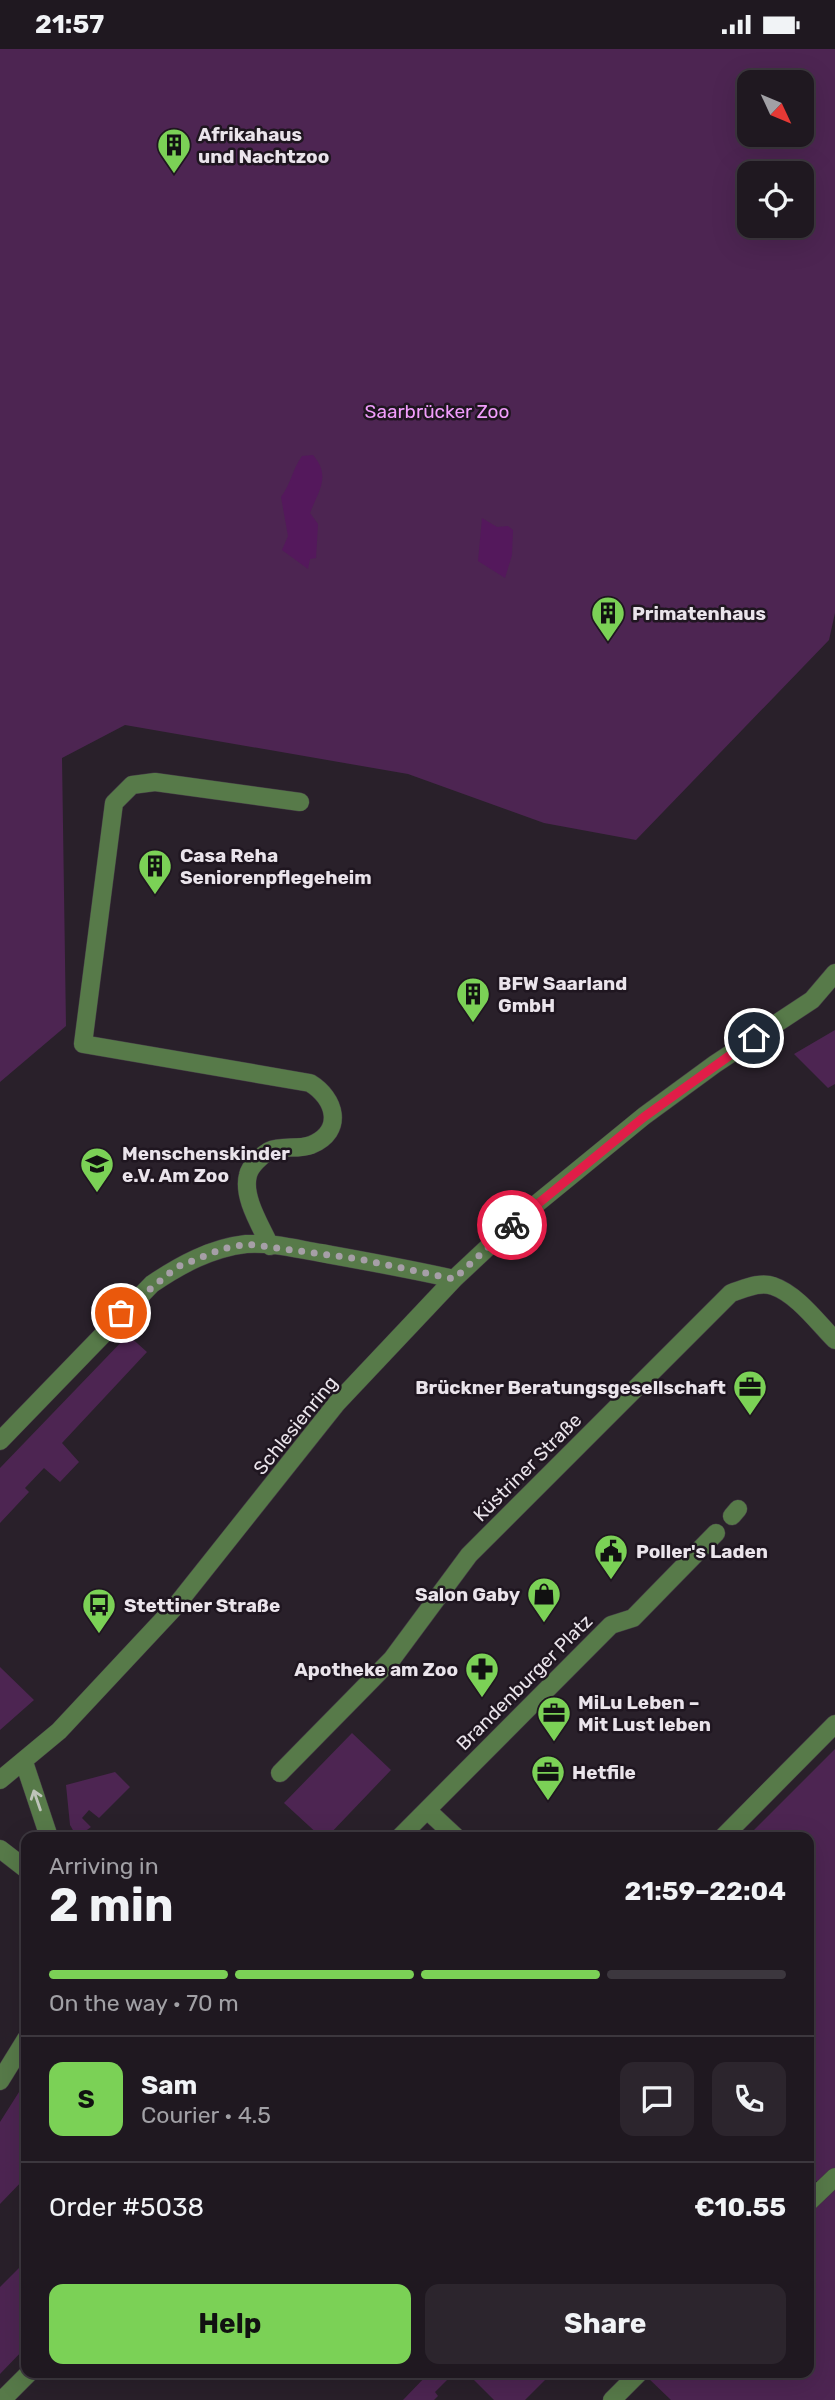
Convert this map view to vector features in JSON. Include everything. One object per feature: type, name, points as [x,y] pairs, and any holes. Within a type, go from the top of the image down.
[{"type":"street","points":[[270,1246],[248,1193],[248,1174],[252,1166],[270,1151],[310,1145],[322,1138],[333,1118],[332,1105],[323,1091],[310,1083],[83,1044],[114,803],[132,785],[155,782],[300,802]]},
{"type":"street","points":[[812,1000],[835,973]]},
{"type":"street","points":[[812,1000],[835,991]]},
{"type":"street","name":"Schlesienring","points":[[0,1780],[24,1762],[79,1711],[174,1608],[337,1403],[454,1279],[518,1219],[644,1117],[715,1064],[812,1000]]},
{"type":"street","points":[[0,1441],[121,1313],[160,1278],[177,1267],[222,1249],[247,1244],[270,1246],[359,1259],[454,1279]]},
{"type":"street","name":"Küstriner Straße","points":[[280,1773],[392,1659],[469,1555],[731,1293],[758,1285],[773,1286],[790,1296],[835,1340]]},
{"type":"street","name":"Brandenburger Platz","points":[[405,1832],[611,1625],[633,1618],[716,1533]]},
{"type":"street","points":[[728,1832],[835,1724]]},
{"type":"street","points":[[24,1762],[46,1832]]},
{"type":"street","points":[[427,1810],[451,1832]]},
{"type":"street","points":[[0,1849],[21,1865]]},
{"type":"street","points":[[0,2081],[21,2047]]},
{"type":"street","points":[[814,2197],[835,2177]]},
{"type":"street","points":[[2,2400],[24,2378]]},
{"type":"street","points":[[612,2400],[634,2378]]},
{"type":"green space","name":"Saarbrücker Zoo","points":[[0,49],[835,49],[835,613],[829,640],[636,840],[544,823],[408,774],[125,725],[62,758],[66,1026],[0,1082]]},
{"type":"green space","points":[[835,1030],[835,1084],[828,1088],[794,1054]]},
{"type":"green space","points":[[128,1335],[147,1352],[62,1443],[79,1462],[60,1482],[44,1468],[25,1488],[29,1492],[0,1523],[0,1468]]},
{"type":"green space","points":[[0,1667],[34,1700],[0,1730]]},
{"type":"green space","points":[[352,1733],[391,1770],[332,1832],[316,1832],[284,1803]]},
{"type":"green space","points":[[835,1749],[835,2400],[671,2400],[648,2378],[814,2378],[814,2206],[827,2192],[814,2178],[814,1832],[752,1832]]},
{"type":"green space","points":[[115,1772],[130,1787],[99,1818],[89,1810],[82,1818],[91,1827],[84,1832],[74,1832],[70,1825],[66,1785]]},
{"type":"green space","points":[[21,2089],[21,2182],[0,2204],[0,2122]]},
{"type":"green space","points":[[21,2266],[21,2352],[0,2374],[0,2287]]},
{"type":"green space","points":[[424,2378],[449,2378],[435,2392],[438,2396],[434,2400],[403,2400]]},
{"type":"green space","points":[[472,2378],[547,2378],[525,2400],[494,2400]]},
{"type":"shaded area","points":[[313,455],[321,470],[322,483],[310,513],[318,524],[316,558],[310,559],[308,569],[282,550],[288,536],[281,497],[302,456]]},
{"type":"shaded area","points":[[482,518],[497,527],[508,526],[513,530],[512,555],[505,578],[478,561]]},
{"type":"way so far","points":[[121,1313],[152,1284],[177,1267],[222,1249],[247,1244],[300,1249],[454,1279],[512,1225]]},
{"type":"place","name":"Afrikahaus und Nachtzoo","points":[[174,175]]},
{"type":"place","name":"Primatenhaus","points":[[608,643]]},
{"type":"place","name":"Casa Reha Seniorenpflegeheim","points":[[155,896]]},
{"type":"place","name":"BFW Saarland GmbH","points":[[473,1024]]},
{"type":"place","name":"Menschenskinder e.V. Am Zoo","points":[[97,1194]]},
{"type":"place","name":"Brückner Beratungsgesellschaft","points":[[750,1417]]},
{"type":"place","name":"Poller's Laden","points":[[611,1581]]},
{"type":"place","name":"Salon Gaby","points":[[544,1624]]},
{"type":"place","name":"Stettiner Straße","points":[[99,1635]]},
{"type":"place","name":"Apotheke am Zoo","points":[[482,1699]]},
{"type":"place","name":"MiLu Leben – Mit Lust leben","points":[[554,1743]]},
{"type":"place","name":"Hetfile","points":[[548,1802]]},
{"type":"route","points":[[512,1225],[644,1117],[754,1038]]}]
